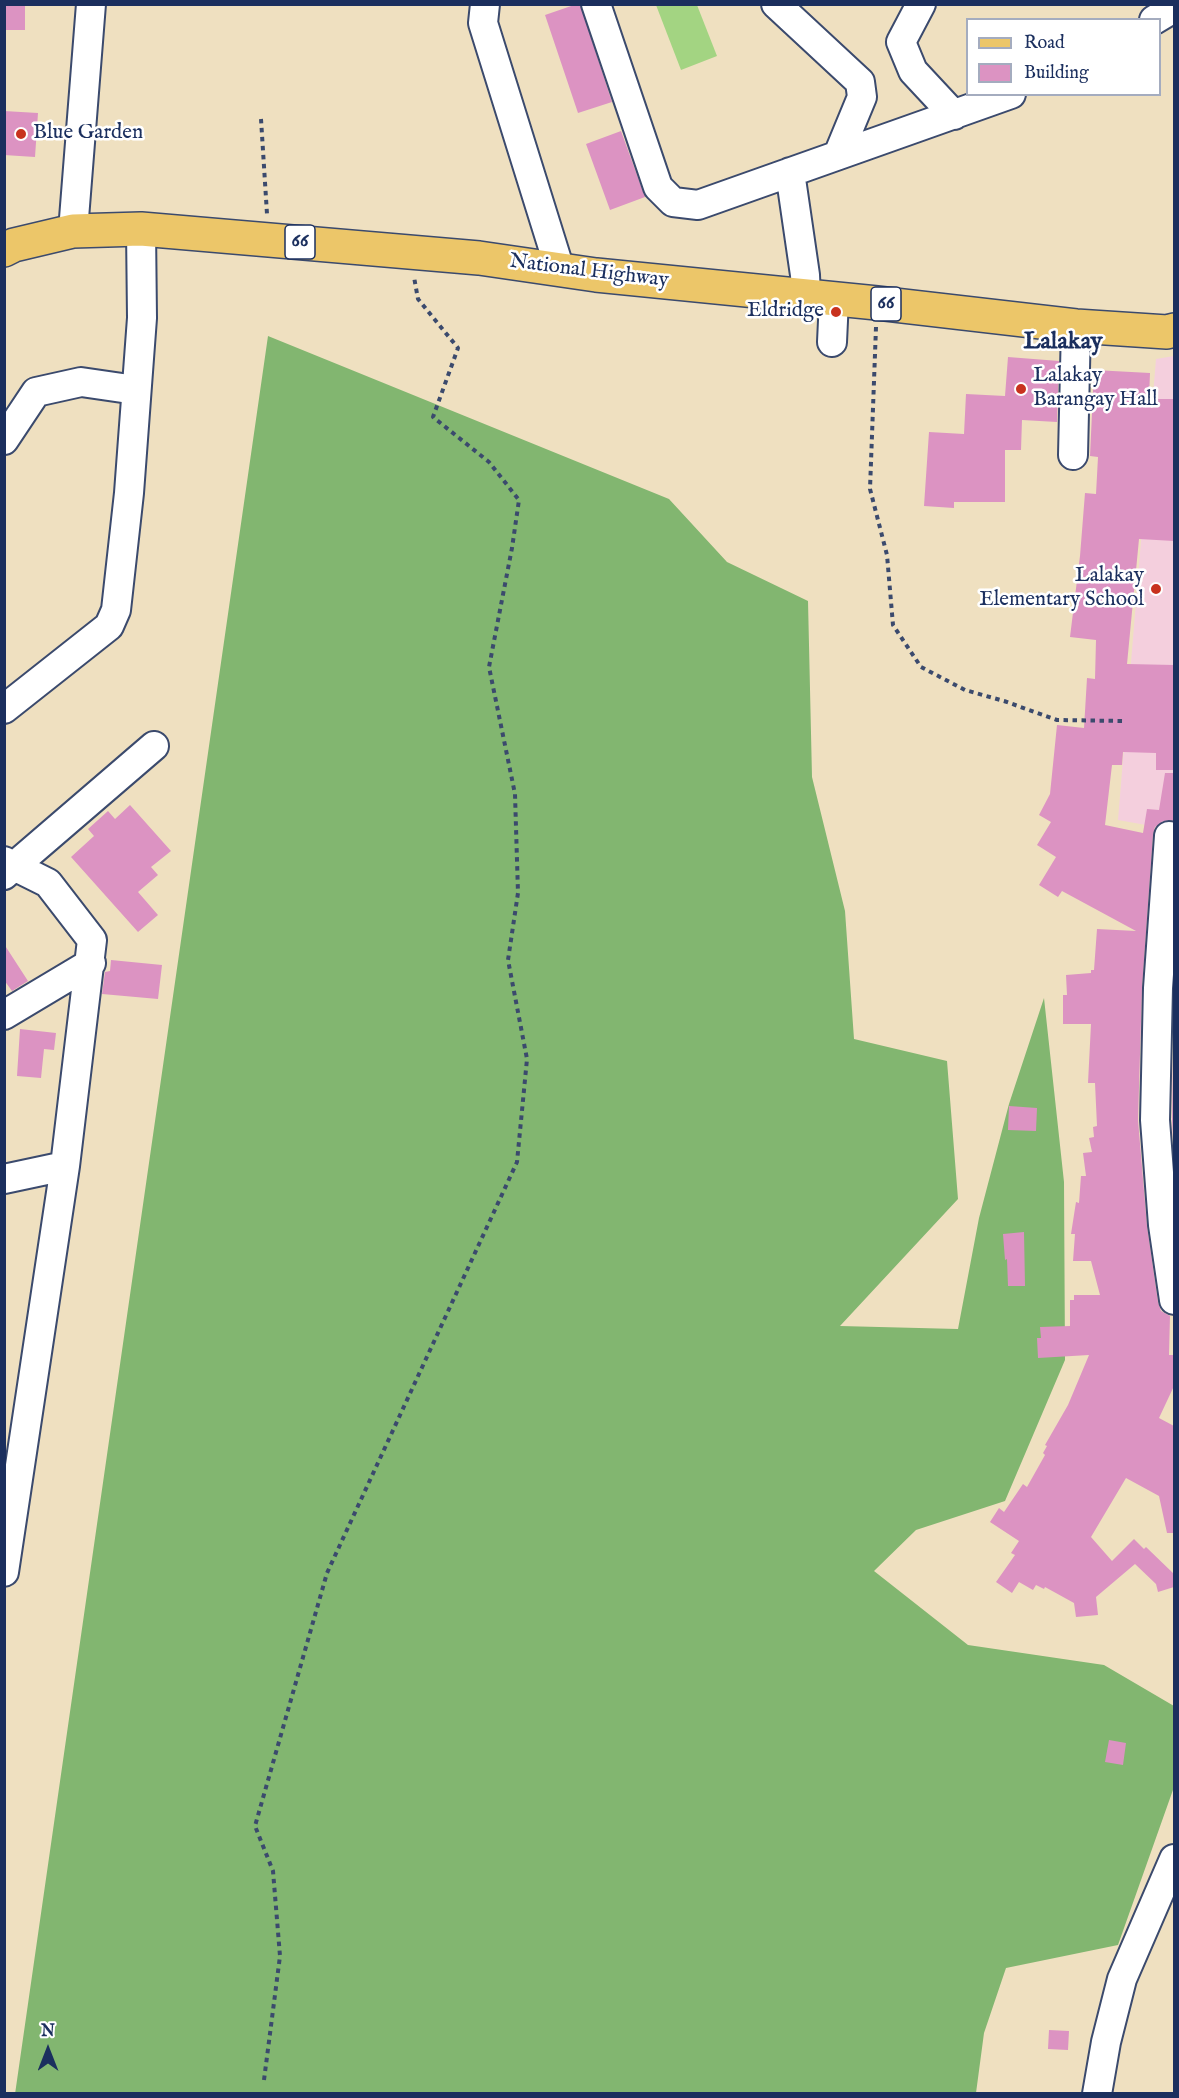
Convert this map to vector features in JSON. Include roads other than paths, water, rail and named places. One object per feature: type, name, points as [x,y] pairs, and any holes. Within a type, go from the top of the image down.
[{"type":"main road","name":"National Highway","points":[[4,250],[14,245],[73,231],[141,229],[479,258],[560,270],[1076,326],[1167,332],[1174,330]]},
{"type":"street","points":[[73,231],[91,4]]},
{"type":"street","points":[[485,4],[483,23],[560,270]]},
{"type":"street","points":[[596,4],[658,187],[672,202],[698,205],[1006,96]]},
{"type":"street","points":[[776,4],[860,82],[862,97],[838,155]]},
{"type":"street","points":[[921,4],[901,42],[913,71],[954,115]]},
{"type":"street","points":[[1157,18],[1174,8]]},
{"type":"street","points":[[790,172],[832,342]]},
{"type":"street","points":[[4,709],[110,626],[116,610],[129,493],[142,318],[141,229]]},
{"type":"street","points":[[1073,455],[1076,326]]},
{"type":"street","points":[[4,440],[36,392],[81,382],[136,390]]},
{"type":"street","points":[[4,1572],[65,1166],[92,940],[48,883],[8,868],[154,746]]},
{"type":"street","points":[[1174,837],[1169,837],[1158,988],[1155,1120],[1163,1224],[1174,1300]]},
{"type":"street","points":[[4,1015],[91,963]]},
{"type":"street","points":[[4,1179],[65,1166]]},
{"type":"street","points":[[4,1413],[29,1398]]},
{"type":"street","points":[[1097,2094],[1108,2032],[1122,1978],[1174,1859]]},
{"type":"place","name":"Blue Garden","points":[[21,134]]},
{"type":"place","name":"Eldridge","points":[[836,312]]},
{"type":"place","name":"Lalakay Barangay Hall","points":[[1021,389]]},
{"type":"place","name":"Lalakay Elementary School","points":[[1156,589]]},
{"type":"district","name":"Lalakay","points":[[1063,343]]}]
